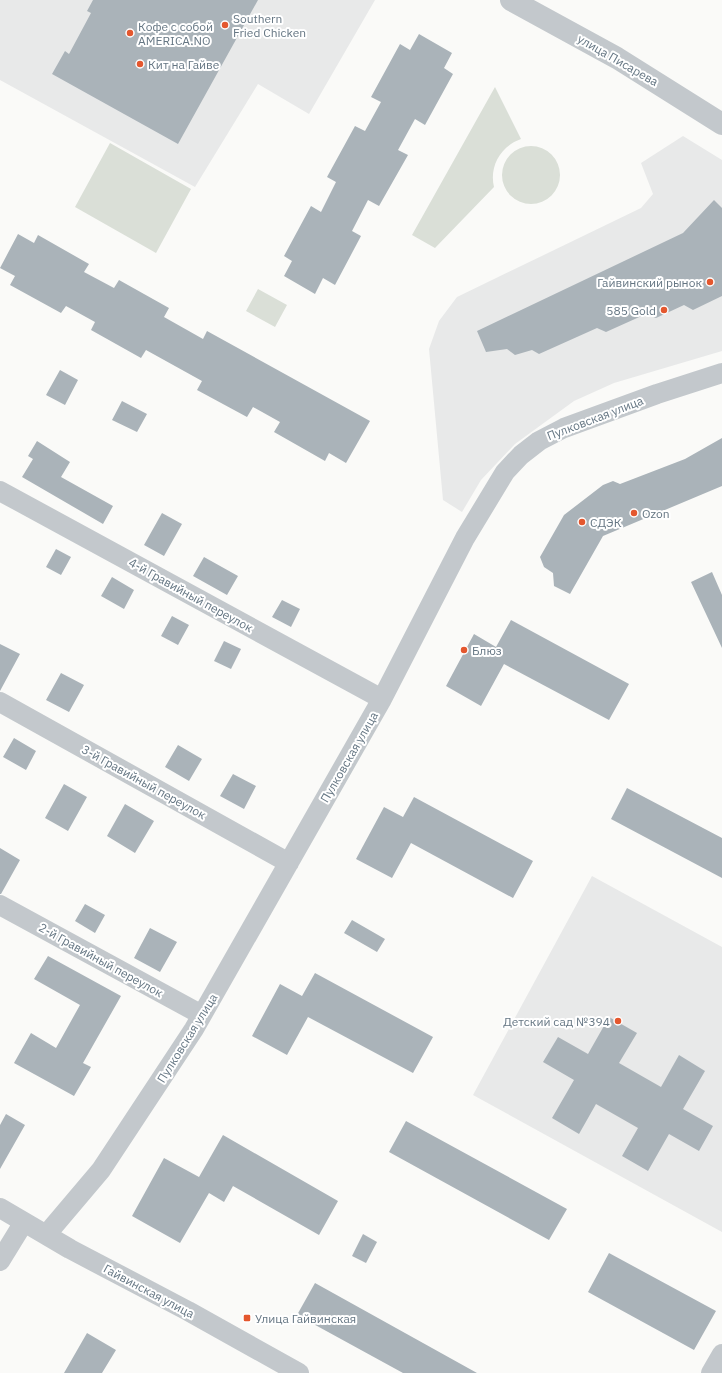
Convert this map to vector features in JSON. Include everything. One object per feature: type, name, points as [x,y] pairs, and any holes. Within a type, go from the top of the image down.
[{"type":"street","name":"улица Писарева","points":[[512,0],[617,58],[722,124]]},
{"type":"street","name":"Пулковская улица","points":[[46,1235],[101,1170],[202,1015],[382,699],[465,538],[506,472],[521,455],[538,440],[564,428],[657,394],[722,374]]},
{"type":"street","name":"4-й Гравийный переулок","points":[[0,491],[382,699]]},
{"type":"street","name":"3-й Гравийный переулок","points":[[0,702],[288,863]]},
{"type":"street","name":"2-й Гравийный переулок","points":[[0,904],[202,1015]]},
{"type":"street","name":"Гайвинская улица","points":[[0,1208],[46,1235],[188,1310],[268,1366],[298,1373]]},
{"type":"street","points":[[0,1261],[24,1222]]},
{"type":"street","points":[[711,1373],[722,1354]]},
{"type":"shaded area","points":[[0,0],[375,0],[309,114],[258,84],[195,187],[0,80]]},
{"type":"shaded area","points":[[495,87],[521,139],[508,146],[498,158],[493,172],[494,187],[435,248],[412,235]]},
{"type":"shaded area","points":[[683,136],[722,160],[722,351],[614,383],[574,401],[515,444],[481,480],[462,512],[443,500],[429,349],[439,321],[457,297],[641,208],[653,194],[641,163]]},
{"type":"shaded area","points":[[110,143],[191,189],[156,253],[75,207]]},
{"type":"shaded area","points":[[525,146],[537,146],[552,154],[560,169],[560,181],[552,196],[537,204],[525,204],[510,196],[502,181],[502,169],[510,154]]},
{"type":"shaded area","points":[[258,289],[287,305],[275,327],[246,311]]},
{"type":"shaded area","name":"Детский сад №394","points":[[592,876],[722,947],[722,1232],[473,1095]]},
{"type":"building","name":"Кит на Гайве","points":[[93,0],[258,0],[178,144],[52,74],[65,51],[69,54],[91,13],[87,11]]},
{"type":"building","points":[[419,34],[452,53],[444,68],[453,74],[425,125],[415,119],[398,150],[408,155],[379,206],[368,200],[352,231],[361,236],[335,285],[323,278],[315,294],[284,276],[292,261],[284,256],[311,206],[321,212],[336,182],[327,177],[355,126],[365,131],[381,102],[371,97],[400,44],[410,50]]},
{"type":"building","points":[[714,200],[722,208],[722,296],[693,310],[684,305],[656,318],[646,314],[606,332],[597,328],[539,354],[532,350],[515,355],[507,349],[486,352],[477,331],[683,233]]},
{"type":"building","points":[[18,234],[34,243],[38,235],[89,264],[84,272],[114,288],[119,280],[169,308],[164,317],[203,339],[207,331],[370,421],[346,463],[329,453],[325,461],[274,432],[280,422],[253,407],[247,417],[197,390],[202,381],[146,350],[141,358],[91,330],[95,322],[66,306],[61,313],[10,285],[15,276],[0,268]]},
{"type":"building","points":[[60,370],[78,380],[65,405],[46,395]]},
{"type":"building","points":[[122,401],[147,414],[137,432],[112,420]]},
{"type":"building","points":[[722,438],[722,486],[603,536],[570,594],[554,586],[553,573],[544,567],[540,557],[564,515],[603,485],[613,481],[620,484],[685,459]]},
{"type":"building","points":[[37,441],[70,462],[61,477],[113,506],[103,524],[22,477],[33,459],[28,456]]},
{"type":"building","points":[[162,513],[182,524],[164,556],[144,545]]},
{"type":"building","points":[[56,549],[71,557],[61,575],[46,567]]},
{"type":"building","points":[[204,557],[238,576],[227,595],[193,576]]},
{"type":"building","points":[[712,572],[722,595],[722,648],[691,582]]},
{"type":"building","points":[[112,577],[134,590],[124,609],[101,596]]},
{"type":"building","points":[[282,600],[300,609],[291,627],[272,617]]},
{"type":"building","points":[[172,616],[189,625],[178,645],[161,636]]},
{"type":"building","points":[[511,620],[629,684],[609,720],[504,664],[481,706],[446,686],[474,634],[496,647]]},
{"type":"building","points":[[224,641],[241,649],[231,669],[214,661]]},
{"type":"building","points":[[0,644],[20,654],[0,691]]},
{"type":"building","points":[[61,673],[84,685],[69,712],[46,700]]},
{"type":"building","points":[[14,738],[36,751],[26,770],[3,757]]},
{"type":"building","points":[[178,745],[202,759],[189,781],[165,767]]},
{"type":"building","points":[[233,774],[256,786],[244,809],[220,796]]},
{"type":"building","points":[[64,784],[87,797],[68,831],[45,818]]},
{"type":"building","points":[[627,788],[722,838],[722,878],[611,819]]},
{"type":"building","points":[[414,797],[533,861],[513,898],[411,843],[392,878],[356,859],[384,807],[403,817]]},
{"type":"building","points":[[125,804],[154,821],[135,853],[107,836]]},
{"type":"building","points":[[0,848],[20,860],[1,894],[0,894]]},
{"type":"building","points":[[85,904],[105,915],[95,933],[75,921]]},
{"type":"building","points":[[352,920],[385,939],[377,952],[344,933]]},
{"type":"building","points":[[150,928],[177,942],[160,972],[134,958]]},
{"type":"building","points":[[48,956],[121,996],[83,1063],[91,1067],[74,1096],[14,1063],[31,1033],[56,1048],[80,1005],[34,979]]},
{"type":"building","points":[[315,973],[433,1037],[413,1073],[308,1017],[287,1055],[252,1036],[280,984],[302,996]]},
{"type":"building","points":[[609,1017],[637,1033],[619,1063],[661,1087],[679,1055],[705,1071],[683,1109],[713,1126],[699,1151],[669,1134],[648,1171],[622,1156],[638,1128],[596,1104],[579,1134],[552,1118],[574,1080],[543,1062],[558,1037],[588,1054]]},
{"type":"building","points":[[6,1114],[25,1125],[0,1169],[0,1125]]},
{"type":"building","points":[[406,1121],[567,1209],[549,1240],[389,1152]]},
{"type":"building","points":[[223,1135],[338,1201],[319,1235],[233,1186],[224,1202],[209,1193],[180,1243],[132,1216],[164,1158],[199,1177]]},
{"type":"building","points":[[363,1234],[377,1242],[366,1263],[352,1256]]},
{"type":"building","points":[[609,1253],[716,1311],[694,1350],[588,1292]]},
{"type":"building","points":[[315,1283],[477,1373],[403,1373],[297,1315]]},
{"type":"building","points":[[87,1333],[116,1350],[102,1373],[64,1373]]},
{"type":"place","name":"Southern Fried Chicken","points":[[225,25]]},
{"type":"place","name":"Кофе с собой AMERICA.NO","points":[[130,33]]},
{"type":"place","name":"Кит на Гайве","points":[[140,64]]},
{"type":"place","name":"Гайвинский рынок","points":[[710,282]]},
{"type":"place","name":"585 Gold","points":[[664,310]]},
{"type":"place","name":"Ozon","points":[[634,513]]},
{"type":"place","name":"СДЭК","points":[[582,522]]},
{"type":"place","name":"Блюз","points":[[464,650]]},
{"type":"place","name":"Детский сад №394","points":[[618,1021]]},
{"type":"place","name":"Улица Гайвинская","points":[[247,1318]]}]
